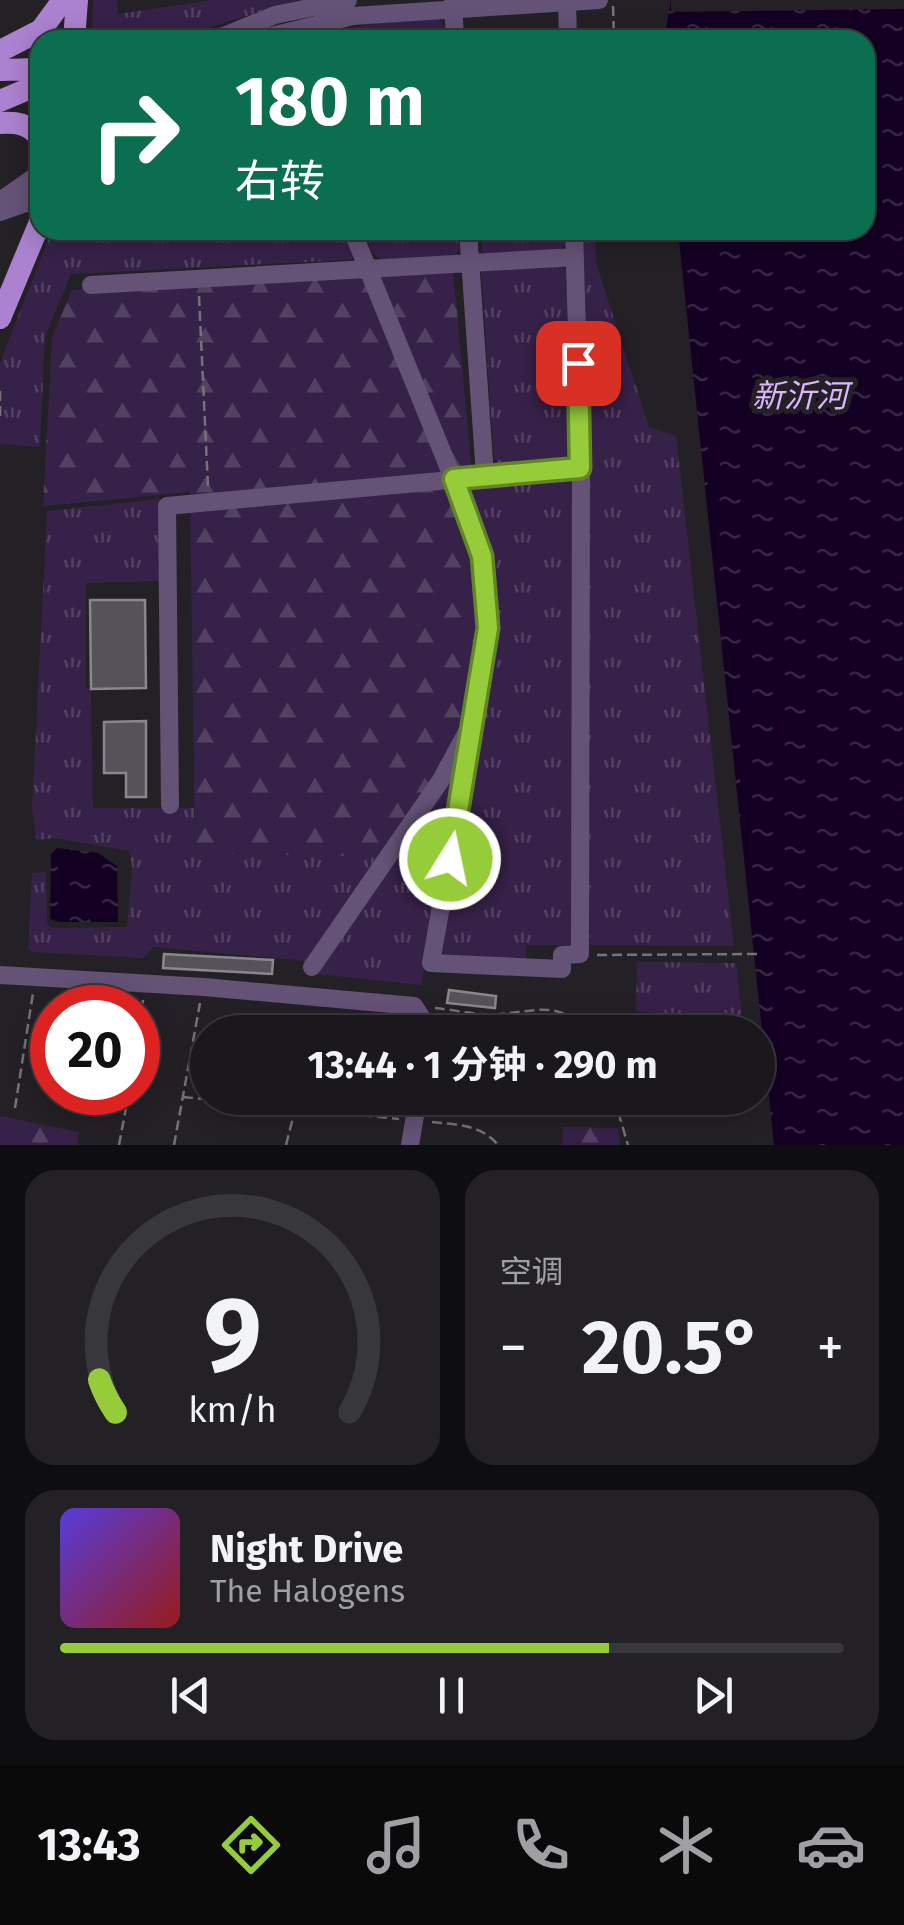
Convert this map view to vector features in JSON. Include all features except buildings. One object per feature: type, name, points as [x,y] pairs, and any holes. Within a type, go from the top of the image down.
[{"type":"main road","points":[[40,30],[57,13],[63,0]]},
{"type":"main road","points":[[75,30],[77,0]]},
{"type":"main road","points":[[0,51],[30,35]]},
{"type":"main road","points":[[0,70],[30,70]]},
{"type":"main road","points":[[0,101],[30,88]]},
{"type":"main road","points":[[0,123],[18,122],[30,127]]},
{"type":"main road","points":[[0,318],[32,240]]},
{"type":"street","points":[[234,30],[343,6],[599,0]]},
{"type":"street","points":[[567,1],[568,30]]},
{"type":"street","points":[[456,30],[458,4]]},
{"type":"street","points":[[276,30],[306,16]]},
{"type":"street","points":[[0,201],[30,181]]},
{"type":"street","points":[[0,212],[30,202]]},
{"type":"street","points":[[356,240],[454,479],[482,556],[487,585],[488,628],[432,963],[562,969],[562,954],[580,954],[580,468],[574,240]]},
{"type":"street","points":[[469,240],[485,476]]},
{"type":"street","points":[[91,285],[575,258]]},
{"type":"street","points":[[170,805],[167,506],[580,468]]},
{"type":"street","points":[[312,967],[441,780],[474,720]]},
{"type":"street","points":[[0,974],[414,1006],[420,1015]]},
{"type":"street","points":[[410,1145],[415,1115]]},
{"type":"path","points":[[613,0],[614,30]]},
{"type":"path","points":[[198,279],[209,502]]},
{"type":"path","points":[[0,391],[0,422]]},
{"type":"path","points":[[580,954],[761,954]]},
{"type":"path","points":[[15,1108],[36,977]]},
{"type":"path","points":[[174,1145],[204,987]]},
{"type":"path","points":[[414,1006],[499,1014],[550,1010],[566,1015]]},
{"type":"path","points":[[183,1097],[190,1098]]},
{"type":"path","points":[[119,1145],[125,1115]]},
{"type":"path","points":[[286,1145],[293,1115]]},
{"type":"path","points":[[362,1115],[470,1126],[487,1133],[498,1145]]},
{"type":"path","points":[[619,1115],[628,1145]]},
{"type":"green space","points":[[93,0],[117,0],[118,14],[212,0],[297,0],[203,30],[92,30]]},
{"type":"green space","points":[[439,18],[446,30],[342,30]]},
{"type":"green space","points":[[48,240],[349,240],[354,254],[346,260],[71,274],[45,336],[40,447],[0,444],[0,363]]},
{"type":"green space","points":[[367,240],[459,240],[460,250],[443,258],[380,259],[372,253]]},
{"type":"green space","points":[[481,240],[568,240],[556,253],[486,256]]},
{"type":"green space","points":[[581,240],[595,240],[596,263],[649,427],[676,436],[734,946],[590,945]]},
{"type":"green space","points":[[559,264],[570,273],[574,453],[562,462],[500,466],[494,458],[481,270]]},
{"type":"green space","points":[[453,270],[472,470],[454,493],[473,556],[480,622],[477,663],[444,858],[195,853],[190,492],[43,506],[52,337],[72,290]]},
{"type":"green space","points":[[572,477],[577,945],[526,945],[526,959],[446,958],[441,950],[496,625],[492,557],[472,487],[478,483]]},
{"type":"green space","points":[[160,499],[161,581],[86,583],[86,688],[91,689],[93,808],[194,808],[195,853],[381,856],[308,961],[153,947],[143,958],[32,952],[28,948],[32,873],[46,872],[47,923],[51,928],[127,927],[132,866],[129,851],[36,837],[32,809],[47,511]]},
{"type":"green space","points":[[396,857],[444,858],[421,985],[317,974]]},
{"type":"green space","points":[[637,962],[736,963],[742,1015],[636,1011]]},
{"type":"green space","points":[[0,1116],[79,1132],[78,1145],[0,1145]]},
{"type":"green space","points":[[563,1127],[618,1128],[620,1145],[562,1145]]},
{"type":"water","name":"新沂河","points":[[671,0],[904,0],[904,1145],[774,1145],[771,1115],[775,1115],[775,1015],[760,1015],[679,240],[875,240],[875,30],[666,30]]},
{"type":"water","points":[[57,848],[98,853],[117,866],[118,922],[50,919],[51,854]]},
{"type":"pier","points":[[671,0],[904,0],[904,9],[671,12]]},
{"type":"route","points":[[450,859],[488,628],[482,556],[454,479],[580,468],[578,363]]}]
